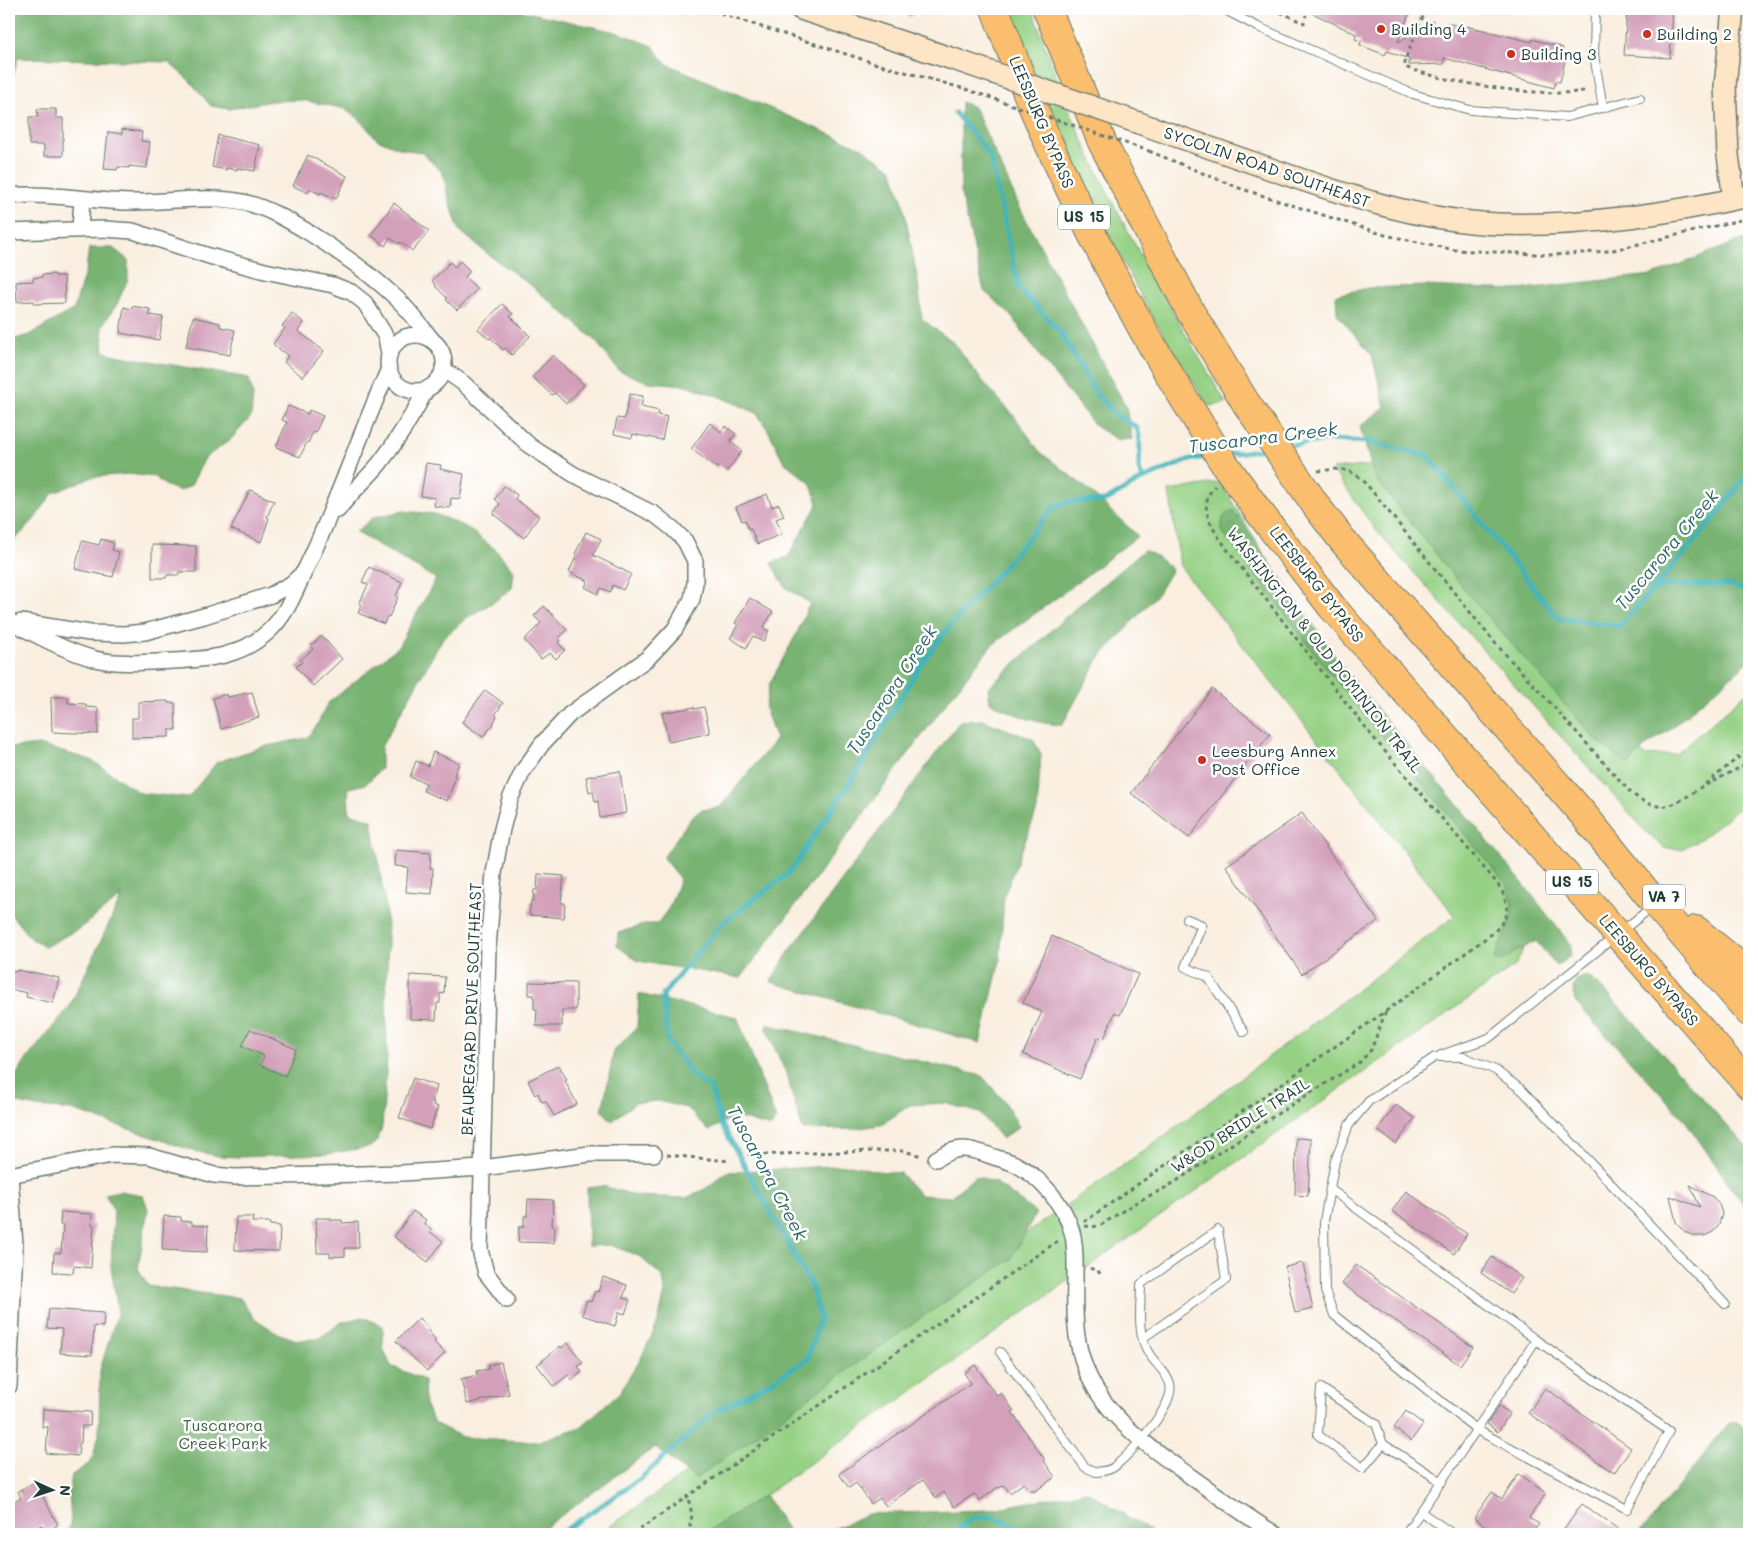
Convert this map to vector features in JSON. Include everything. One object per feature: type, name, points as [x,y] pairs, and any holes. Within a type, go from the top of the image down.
[{"type":"highway","name":"LEESBURG BYPASS","points":[[995,9],[1032,105],[1079,207],[1155,353],[1224,463],[1332,607],[1749,1085]]},
{"type":"highway","name":"US 15","points":[[1047,9],[1106,151],[1190,311],[1246,403],[1317,507],[1344,542],[1583,814],[1656,904],[1749,1012]]},
{"type":"highway","name":"VA 7","points":[[1583,814],[1696,930],[1749,974]]},
{"type":"main road","name":"SYCOLIN ROAD SOUTHEAST","points":[[801,9],[956,60],[1309,182],[1381,205],[1443,218],[1497,224],[1589,222],[1742,197]]},
{"type":"main road","points":[[1732,9],[1725,86],[1728,155],[1742,197]]},
{"type":"street","points":[[9,196],[31,194],[60,195],[82,199],[131,202],[212,198],[243,202],[271,212],[351,259],[394,296],[439,347],[443,356],[442,374],[435,384],[426,390],[380,464],[348,496],[326,525]]},
{"type":"street","points":[[80,229],[82,199]]},
{"type":"street","points":[[9,232],[80,229],[133,231],[209,256],[266,271],[325,283],[351,292],[365,303],[386,337],[389,354],[388,371],[326,525],[304,573],[283,614],[269,631],[248,646],[227,656],[192,660],[137,662],[96,659],[62,647],[9,621]]},
{"type":"street","points":[[389,354],[396,343],[414,335],[424,336],[433,341]]},
{"type":"street","name":"BEAUREGARD DRIVE SOUTHEAST","points":[[443,369],[463,383],[530,446],[573,474],[654,514],[685,541],[695,561],[696,583],[692,599],[675,629],[648,658],[570,714],[542,744],[523,771],[510,799],[502,829],[494,873],[488,948],[480,1250],[486,1273],[507,1300]]},
{"type":"street","points":[[388,371],[399,387],[410,391],[426,390]]},
{"type":"street","points":[[9,621],[90,633],[124,634],[145,632],[271,595],[291,584],[304,573]]},
{"type":"street","points":[[936,1160],[947,1152],[964,1148],[1015,1164],[1038,1179],[1058,1203],[1072,1231],[1075,1260],[1074,1321],[1076,1336],[1085,1370],[1110,1411],[1141,1441],[1275,1534]]},
{"type":"street","points":[[9,1386],[15,1245],[9,1175],[112,1155],[149,1156],[214,1175],[235,1178],[402,1173],[482,1168],[590,1154],[654,1154]]},
{"type":"lane","points":[[1223,9],[1258,27],[1413,94],[1470,110],[1567,117],[1640,98]]},
{"type":"lane","points":[[1595,9],[1594,55],[1603,108]]},
{"type":"lane","points":[[1330,1189],[1536,1340],[1669,1431],[1627,1508],[1477,1430],[1334,1315],[1325,1291],[1324,1221],[1335,1161],[1349,1125],[1369,1101],[1435,1057],[1488,1038],[1562,981],[1656,904]]},
{"type":"lane","points":[[1187,919],[1202,926],[1185,967],[1208,977],[1244,1032]]},
{"type":"lane","points":[[1435,1057],[1464,1057],[1495,1070],[1522,1090],[1725,1304]]},
{"type":"lane","points":[[1000,1352],[1085,1466],[1096,1472],[1112,1469],[1141,1441],[1170,1397],[1170,1384],[1164,1372],[1148,1352],[1143,1338],[1139,1323],[1141,1284],[1218,1230],[1226,1280],[1143,1338]]},
{"type":"lane","points":[[1405,1534],[1442,1482],[1536,1340]]},
{"type":"lane","points":[[1383,1444],[1363,1468],[1318,1435],[1321,1388],[1376,1424],[1383,1444],[1442,1482]]},
{"type":"lane","points":[[1421,1512],[1453,1534]]},
{"type":"path","points":[[706,9],[877,64],[965,89],[1149,151]]},
{"type":"path","points":[[1273,9],[1304,23],[1306,15]]},
{"type":"path","points":[[1426,9],[1405,60],[1404,67],[1416,72],[1527,91],[1577,93],[1599,87]]},
{"type":"path","points":[[1735,222],[1749,218]]},
{"type":"path","points":[[1314,471],[1345,469],[1354,472],[1363,480],[1495,643],[1631,793],[1646,804],[1667,806],[1676,803],[1698,789],[1749,763]]},
{"type":"path","name":"WASHINGTON & OLD DOMINION TRAIL","points":[[1220,482],[1211,490],[1206,503],[1206,512],[1209,522],[1227,549],[1372,736],[1497,883],[1504,895],[1507,907],[1504,918],[1500,926],[1493,933],[1386,1011]]},
{"type":"path","points":[[1698,789],[1749,749]]},
{"type":"path","name":"W&OD BRIDLE TRAIL","points":[[1386,1011],[1371,1050],[1360,1062],[1274,1116],[1169,1186],[1135,1203],[1101,1224],[1092,1227],[1086,1227],[1081,1224],[1386,1011]]},
{"type":"path","points":[[748,1156],[903,1151],[936,1160]]},
{"type":"path","points":[[654,1154],[730,1161]]},
{"type":"path","points":[[633,1534],[1064,1237]]},
{"type":"path","points":[[685,1534],[692,1521],[692,1511],[688,1496]]},
{"type":"green space","points":[[9,9],[513,9],[620,33],[653,46],[665,63],[862,148],[892,169],[903,203],[918,281],[922,319],[955,344],[979,377],[1015,417],[1039,451],[1084,486],[1138,536],[992,645],[950,698],[741,978],[638,961],[617,946],[618,933],[646,924],[657,924],[669,908],[680,879],[663,858],[690,819],[701,810],[720,807],[776,739],[765,708],[770,683],[797,633],[810,603],[786,588],[771,563],[788,557],[818,503],[810,483],[784,462],[757,413],[686,385],[648,382],[619,371],[594,339],[532,286],[490,256],[459,230],[442,172],[421,152],[401,149],[377,139],[358,118],[346,109],[302,100],[272,101],[229,109],[211,106],[189,80],[168,62],[18,58],[12,80],[9,81]]},
{"type":"green space","points":[[1010,9],[1033,9],[1050,61],[1070,112],[1093,162],[1143,260],[1226,403],[1208,406],[1139,292],[1103,223],[1053,118]]},
{"type":"green space","points":[[961,102],[974,107],[1020,208],[1126,407],[1132,439],[1118,440],[1096,427],[1048,367],[1009,313],[984,291],[961,194]]},
{"type":"green space","points":[[1749,237],[1749,661],[1669,730],[1646,746],[1628,765],[1595,739],[1469,595],[1374,477],[1360,426],[1385,407],[1372,355],[1337,314],[1336,295],[1368,288],[1425,286],[1513,290],[1653,275]]},
{"type":"green space","points":[[89,248],[113,248],[128,260],[128,279],[117,304],[102,326],[104,352],[249,378],[253,395],[251,417],[231,439],[205,458],[191,485],[180,491],[166,486],[155,477],[128,474],[92,477],[53,493],[33,521],[9,546],[9,341],[29,335],[74,309],[86,269]]},
{"type":"green space","points":[[1400,463],[1630,746],[1647,756],[1676,754],[1749,691],[1749,800],[1702,838],[1682,849],[1664,848],[1649,835],[1375,529],[1332,469]]},
{"type":"green space","points":[[1220,482],[1321,647],[1523,891],[1527,940],[1516,965],[765,1495],[704,1534],[599,1534],[1160,1139],[1455,916],[1180,566],[1169,491]]},
{"type":"green space","points":[[1233,510],[1345,670],[1521,881],[1571,945],[1570,956],[1557,966],[1536,941],[1501,962],[1494,960],[1512,911],[1512,899],[1507,885],[1328,671],[1222,531],[1223,518]]},
{"type":"green space","points":[[403,511],[435,514],[466,527],[496,550],[514,571],[512,588],[468,617],[443,638],[381,747],[381,769],[366,784],[348,788],[349,813],[372,820],[386,910],[388,945],[386,986],[387,1059],[382,1127],[377,1141],[370,1147],[327,1154],[218,1156],[194,1151],[72,1110],[37,1107],[9,1101],[9,1086],[29,1056],[70,1006],[122,896],[80,928],[45,947],[30,938],[9,912],[9,748],[39,745],[91,760],[140,793],[188,798],[217,762],[262,747],[307,738],[317,725],[328,703],[398,647],[436,579],[356,532],[374,517]]},
{"type":"green space","points":[[1144,550],[1156,556],[1172,569],[1158,593],[1098,660],[1062,725],[1043,723],[1025,718],[990,702],[988,688],[1080,604]]},
{"type":"green space","points":[[982,720],[1033,739],[1041,754],[1037,810],[1004,896],[1000,961],[980,1043],[771,982],[786,956],[960,721]]},
{"type":"green space","points":[[1587,976],[1597,983],[1623,1010],[1749,1150],[1749,1213],[1684,1119],[1575,1002],[1573,988],[1576,980]]},
{"type":"green space","points":[[639,994],[737,1017],[776,1119],[771,1127],[740,1118],[729,1119],[709,1131],[687,1108],[658,1101],[635,1103],[612,1121],[602,1111],[614,1051],[637,1027]]},
{"type":"green space","points":[[766,1024],[982,1076],[1005,1102],[1019,1127],[1002,1139],[980,1113],[945,1103],[910,1105],[881,1125],[852,1129],[803,1130],[785,1071],[767,1031]]},
{"type":"green space","name":"Tuscarora Creek Park","points":[[851,1165],[877,1171],[900,1173],[920,1195],[950,1197],[976,1176],[996,1183],[1036,1213],[1011,1259],[922,1317],[695,1479],[655,1447],[536,1534],[67,1534],[71,1521],[69,1493],[72,1475],[91,1462],[99,1435],[100,1370],[118,1311],[111,1267],[114,1211],[105,1194],[119,1191],[143,1195],[148,1209],[138,1268],[148,1286],[240,1298],[254,1318],[277,1333],[297,1340],[318,1339],[342,1322],[363,1317],[383,1326],[383,1348],[391,1366],[424,1380],[425,1404],[434,1423],[462,1437],[536,1442],[581,1427],[620,1392],[641,1358],[658,1322],[665,1292],[663,1277],[639,1256],[610,1245],[588,1246],[587,1188],[603,1186],[637,1196],[686,1198],[705,1189],[727,1172]]},
{"type":"green space","points":[[1729,1423],[1739,1423],[1749,1434],[1749,1534],[1636,1534],[1647,1526]]},
{"type":"green space","points":[[1087,1491],[1155,1534],[822,1534],[868,1514],[987,1510]]},
{"type":"green space","points":[[765,1495],[790,1534],[704,1534]]},
{"type":"building","name":"Building 3","points":[[1304,9],[1411,9],[1398,42],[1433,21],[1443,37],[1448,23],[1461,27],[1462,25],[1532,42],[1532,39],[1563,48],[1562,55],[1566,57],[1560,82],[1556,81],[1554,88],[1444,58],[1444,64],[1409,65],[1409,59],[1387,51],[1385,55],[1360,45],[1361,41],[1355,39],[1356,34]]},
{"type":"building","name":"Building 2","points":[[1627,9],[1673,9],[1670,58],[1624,55]]},
{"type":"building","points":[[37,109],[56,109],[56,118],[63,118],[63,156],[44,156],[44,145],[29,145],[29,117],[38,117]]},
{"type":"building","points":[[122,129],[142,132],[141,141],[150,142],[147,168],[129,166],[129,168],[118,167],[117,170],[104,169],[108,132],[122,134]]},
{"type":"building","points":[[218,135],[260,145],[255,171],[237,168],[237,170],[226,168],[226,170],[212,167]]},
{"type":"building","points":[[308,155],[347,176],[336,199],[310,189],[308,193],[293,186]]},
{"type":"building","points":[[394,203],[429,231],[413,251],[390,238],[385,246],[371,235]]},
{"type":"building","points":[[460,261],[470,271],[465,277],[477,289],[457,310],[446,300],[447,298],[432,281],[450,262],[455,267]]},
{"type":"building","points":[[55,274],[55,276],[64,276],[65,303],[34,304],[34,301],[17,302],[16,282],[33,281],[33,278],[42,277],[42,275]]},
{"type":"building","points":[[502,304],[513,314],[510,316],[530,336],[512,355],[478,329]]},
{"type":"building","points":[[132,306],[150,309],[149,315],[163,317],[159,340],[120,333],[124,307],[132,309]]},
{"type":"building","points":[[292,313],[304,323],[298,331],[324,351],[303,377],[284,362],[288,356],[273,344],[285,328],[282,326]]},
{"type":"building","points":[[193,317],[220,323],[220,327],[235,330],[230,355],[186,347]]},
{"type":"building","points":[[553,355],[584,385],[566,404],[555,393],[552,395],[532,377]]},
{"type":"building","points":[[630,394],[643,396],[641,407],[659,411],[658,415],[667,417],[662,440],[633,434],[632,438],[614,434],[617,418],[624,419]]},
{"type":"building","points":[[288,406],[308,414],[309,410],[323,416],[300,457],[276,447],[287,422],[282,420]]},
{"type":"building","points":[[710,423],[721,432],[725,426],[736,434],[730,441],[742,451],[727,471],[719,465],[717,468],[691,449]]},
{"type":"building","points":[[426,463],[441,465],[440,469],[464,474],[460,499],[451,498],[450,508],[434,506],[435,498],[421,496]]},
{"type":"building","points":[[504,486],[517,495],[515,499],[539,516],[524,538],[493,514],[500,504],[495,499]]},
{"type":"building","points":[[250,490],[274,501],[267,517],[269,518],[261,542],[231,529]]},
{"type":"building","points":[[767,494],[772,507],[779,504],[784,516],[776,519],[782,534],[757,544],[751,529],[749,530],[745,520],[742,521],[736,507]]},
{"type":"building","points":[[586,532],[601,539],[593,555],[631,574],[623,590],[613,585],[610,592],[601,588],[598,594],[585,587],[588,581],[569,572],[577,555],[575,554]]},
{"type":"building","points":[[101,539],[114,543],[112,550],[119,552],[113,577],[75,569],[82,541],[99,545]]},
{"type":"building","points":[[152,545],[196,546],[196,572],[179,572],[179,575],[167,575],[166,578],[152,578]]},
{"type":"building","points":[[369,567],[402,582],[396,596],[398,597],[384,624],[358,613],[362,605],[359,604],[368,585],[362,582]]},
{"type":"building","points":[[750,598],[773,612],[763,628],[769,631],[763,642],[753,636],[746,648],[730,638],[738,625],[735,623]]},
{"type":"building","points":[[544,606],[567,630],[558,639],[561,641],[558,643],[565,650],[556,659],[550,653],[541,659],[524,640],[541,623],[534,616]]},
{"type":"building","points":[[322,636],[342,659],[313,686],[296,667],[302,662],[300,660],[313,649],[311,646]]},
{"type":"building","points":[[1212,689],[1270,734],[1189,838],[1131,793]]},
{"type":"building","points":[[485,690],[503,703],[495,715],[497,716],[494,724],[483,737],[462,722]]},
{"type":"building","points":[[252,692],[259,717],[221,729],[213,698],[227,694],[228,697]]},
{"type":"building","points":[[51,697],[68,697],[68,703],[86,704],[86,707],[98,708],[98,734],[52,732]]},
{"type":"building","points":[[168,701],[168,703],[175,703],[176,730],[169,730],[169,737],[132,738],[132,718],[138,718],[138,702]]},
{"type":"building","points":[[694,707],[694,709],[704,707],[710,733],[669,742],[662,713]]},
{"type":"building","points":[[433,752],[459,763],[447,801],[423,791],[426,783],[410,777],[416,761],[428,766]]},
{"type":"building","points":[[620,771],[626,813],[600,818],[598,801],[595,802],[593,791],[589,792],[586,777]]},
{"type":"building","points":[[1302,813],[1378,921],[1302,974],[1226,866]]},
{"type":"building","points":[[396,850],[431,853],[430,868],[433,868],[432,894],[406,892],[408,867],[395,866]]},
{"type":"building","points":[[538,874],[564,876],[561,903],[565,903],[564,918],[529,915],[534,890],[537,890]]},
{"type":"building","points":[[1052,936],[1138,974],[1120,1015],[1115,1012],[1104,1039],[1098,1037],[1080,1079],[1023,1054],[1042,1012],[1023,1003]]},
{"type":"building","points":[[9,970],[32,972],[59,978],[53,1003],[26,997],[27,993],[9,989]]},
{"type":"building","points":[[410,975],[445,977],[444,994],[440,993],[440,1003],[437,1003],[436,1020],[410,1019]]},
{"type":"building","points":[[529,982],[576,983],[576,1010],[562,1010],[562,1026],[536,1026],[537,1009],[534,1009],[534,995],[529,995]]},
{"type":"building","points":[[250,1029],[296,1049],[285,1076],[260,1065],[264,1056],[242,1046]]},
{"type":"building","points":[[559,1065],[577,1104],[554,1116],[546,1101],[542,1102],[538,1093],[535,1095],[528,1081]]},
{"type":"building","points":[[413,1078],[437,1086],[432,1102],[434,1102],[433,1105],[438,1107],[430,1129],[399,1118]]},
{"type":"building","points":[[1396,1105],[1415,1118],[1396,1144],[1377,1130]]},
{"type":"building","points":[[1296,1138],[1311,1139],[1308,1196],[1295,1195]]},
{"type":"building","points":[[1690,1185],[1713,1197],[1719,1204],[1722,1214],[1719,1224],[1713,1232],[1704,1236],[1694,1236],[1685,1232],[1676,1222],[1670,1196],[1700,1207]]},
{"type":"building","points":[[1406,1191],[1467,1234],[1454,1254],[1392,1211]]},
{"type":"building","points":[[528,1199],[553,1200],[552,1226],[555,1227],[554,1243],[518,1242],[519,1227],[524,1227],[524,1216],[527,1216]]},
{"type":"building","points":[[413,1211],[426,1220],[424,1223],[432,1230],[430,1232],[443,1241],[428,1262],[394,1237]]},
{"type":"building","points":[[61,1212],[92,1214],[91,1225],[94,1225],[91,1268],[74,1266],[73,1273],[53,1272],[54,1253],[61,1253],[63,1225],[60,1225]]},
{"type":"building","points":[[164,1216],[181,1217],[181,1221],[192,1222],[192,1225],[208,1226],[207,1252],[162,1250]]},
{"type":"building","points":[[236,1217],[253,1217],[252,1222],[269,1222],[270,1225],[280,1226],[279,1251],[235,1250]]},
{"type":"building","points":[[316,1218],[342,1220],[342,1223],[358,1222],[359,1248],[345,1248],[345,1256],[330,1257],[330,1253],[317,1253]]},
{"type":"building","points":[[1492,1257],[1522,1278],[1511,1294],[1481,1273]]},
{"type":"building","points":[[1303,1263],[1313,1309],[1295,1313],[1285,1267]]},
{"type":"building","points":[[1356,1265],[1473,1347],[1460,1365],[1342,1284]]},
{"type":"building","points":[[603,1277],[627,1285],[623,1298],[630,1300],[625,1314],[619,1312],[615,1326],[582,1315],[587,1300],[591,1302],[595,1291],[598,1292]]},
{"type":"building","points":[[49,1309],[104,1313],[103,1327],[94,1326],[92,1355],[60,1353],[62,1329],[47,1328]]},
{"type":"building","points":[[419,1318],[430,1330],[428,1331],[436,1340],[434,1342],[445,1353],[427,1371],[396,1341]]},
{"type":"building","points":[[568,1343],[583,1363],[578,1366],[582,1372],[572,1380],[568,1375],[554,1386],[537,1365],[560,1346],[561,1348]]},
{"type":"building","points":[[501,1362],[509,1394],[467,1404],[461,1379],[477,1375],[476,1371],[489,1369],[488,1365]]},
{"type":"building","points":[[975,1365],[997,1396],[1001,1393],[1014,1411],[1012,1412],[1055,1477],[1034,1492],[1033,1489],[1030,1491],[1024,1483],[1010,1493],[1004,1485],[998,1487],[979,1501],[974,1494],[954,1507],[944,1492],[936,1498],[923,1480],[886,1506],[880,1498],[871,1504],[856,1483],[849,1488],[839,1474],[971,1383],[964,1373]]},
{"type":"building","points":[[1545,1388],[1631,1448],[1614,1473],[1528,1413]]},
{"type":"building","points":[[1499,1406],[1510,1413],[1498,1432],[1487,1424]]},
{"type":"building","points":[[43,1409],[91,1412],[90,1426],[82,1426],[78,1456],[46,1453],[48,1427],[42,1427]]},
{"type":"building","points":[[1406,1411],[1423,1424],[1411,1441],[1394,1428]]},
{"type":"building","points":[[1519,1474],[1546,1493],[1529,1518],[1539,1524],[1531,1534],[1497,1534],[1474,1518],[1492,1492],[1502,1499]]},
{"type":"building","points":[[35,1482],[58,1525],[46,1531],[42,1525],[14,1534],[9,1525],[9,1504],[21,1498],[18,1491]]},
{"type":"building","points":[[1582,1504],[1625,1534],[1561,1534]]},
{"type":"waterway","points":[[908,9],[910,14]]},
{"type":"waterway","points":[[955,113],[990,155],[1019,288],[1061,333],[1097,395],[1118,417],[1137,427],[1140,441],[1139,469],[1143,479]]},
{"type":"waterway","name":"Tuscarora Creek","points":[[1286,446],[1329,440],[1370,442],[1428,456],[1558,618],[1620,626],[1703,532],[1749,473]]},
{"type":"waterway","name":"Tuscarora Creek","points":[[1229,454],[1266,449]]},
{"type":"waterway","name":"Tuscarora Creek","points":[[559,1534],[640,1479],[714,1412],[807,1360],[820,1318],[811,1285],[721,1123],[710,1087],[694,1077],[667,1040],[663,995],[720,925],[789,873],[853,778],[921,664],[951,624],[996,576],[1054,507],[1067,502],[1105,501],[1143,479],[1188,460],[1211,456]]},
{"type":"waterway","points":[[1652,590],[1668,585],[1730,585],[1749,592]]},
{"type":"waterway","points":[[950,1534],[970,1520],[985,1516],[1007,1522],[1026,1534]]},
{"type":"place","name":"Building 4","points":[[1381,29]]},
{"type":"place","name":"Building 2","points":[[1647,34]]},
{"type":"place","name":"Building 3","points":[[1511,54]]},
{"type":"place","name":"Leesburg Annex Post Office","points":[[1202,760]]}]
